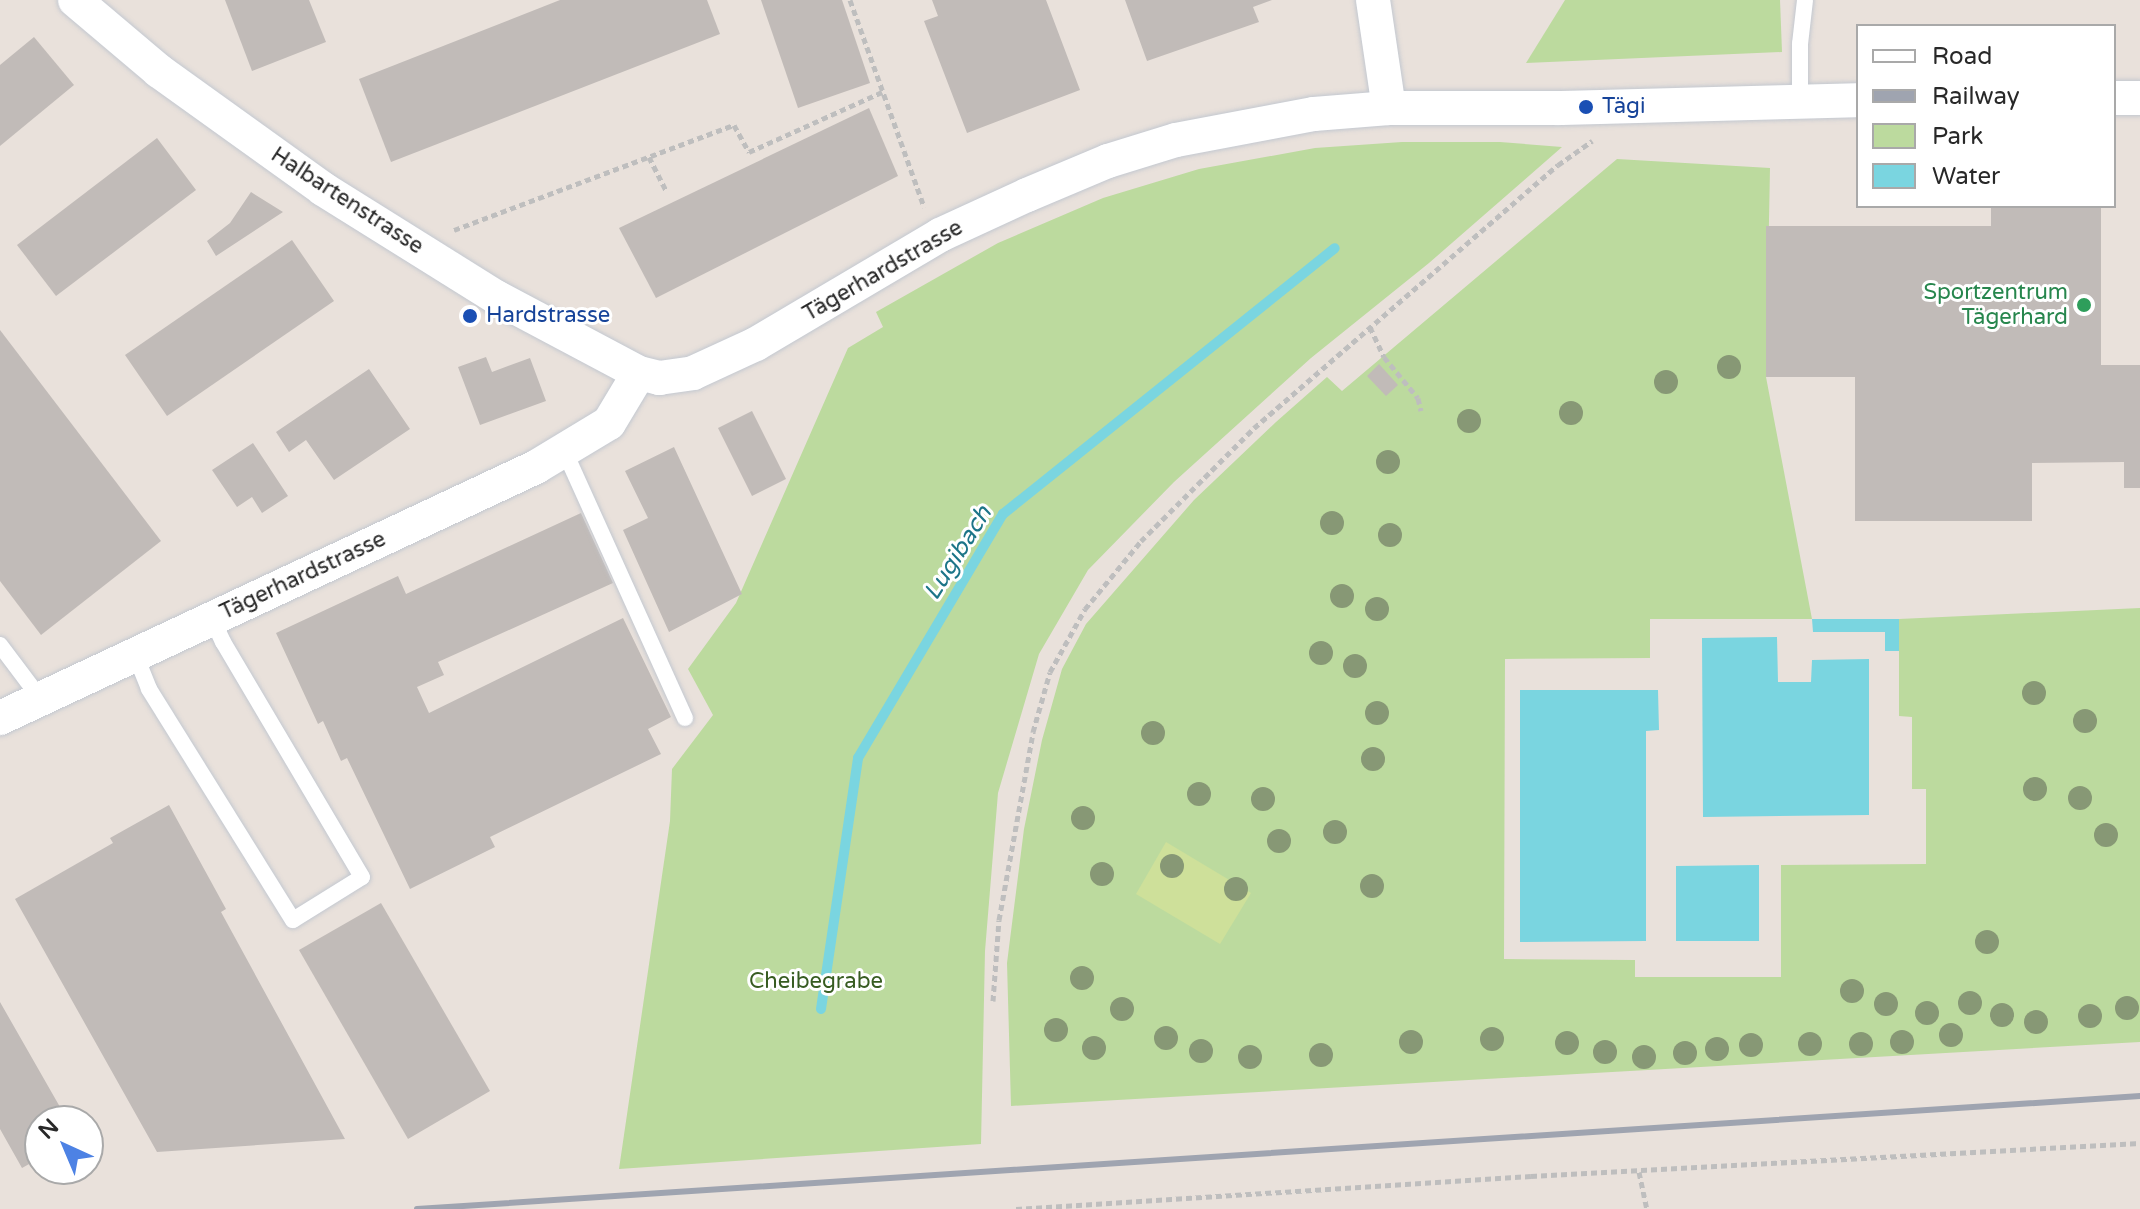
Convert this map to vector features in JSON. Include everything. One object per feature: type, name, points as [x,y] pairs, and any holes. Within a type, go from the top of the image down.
[{"type":"street","name":"Halbartenstrasse","points":[[75,0],[159,71],[323,189],[496,297],[639,373]]},
{"type":"street","points":[[1373,0],[1389,108]]},
{"type":"street","points":[[2116,98],[2140,98]]},
{"type":"street","name":"Tägerhardstrasse","points":[[0,718],[536,467],[609,423],[639,373],[659,378],[693,373],[756,344],[940,235],[1108,161],[1176,140],[1299,116],[1389,108],[1560,108],[1856,100]]},
{"type":"lane","points":[[1800,100],[1800,44],[1805,0]]},
{"type":"lane","points":[[564,450],[685,718]]},
{"type":"lane","points":[[135,654],[149,689],[293,920],[362,877],[223,642],[212,618]]},
{"type":"lane","points":[[0,645],[40,698]]},
{"type":"path","points":[[850,0],[926,212],[940,235]]},
{"type":"path","points":[[445,234],[734,125],[749,152],[882,92]]},
{"type":"path","points":[[993,1001],[999,920],[1033,732],[1050,672],[1072,629],[1113,573],[1205,473],[1558,165],[1598,136]]},
{"type":"path","points":[[649,157],[666,191]]},
{"type":"path","points":[[1370,327],[1384,357],[1418,398],[1421,411]]},
{"type":"path","points":[[1016,1209],[2140,1143]]},
{"type":"path","points":[[1639,1172],[1647,1209]]},
{"type":"green space","points":[[1565,0],[1780,0],[1782,52],[1526,63]]},
{"type":"green space","name":"Cheibegrabe","points":[[1402,142],[1500,142],[1562,147],[1429,263],[1311,358],[1174,482],[1088,570],[1039,654],[998,793],[985,951],[981,1144],[619,1169],[670,821],[672,769],[713,715],[688,669],[736,603],[848,348],[883,327],[876,312],[998,243],[1103,198],[1199,169],[1315,148]]},
{"type":"green space","points":[[1617,159],[1770,168],[1766,377],[1812,619],[1650,619],[1650,658],[1505,659],[1504,959],[1635,960],[1635,977],[1781,977],[1781,865],[1926,864],[1926,789],[1912,789],[1912,717],[1899,716],[1899,619],[2140,608],[2140,1042],[1011,1106],[1007,963],[1024,829],[1042,740],[1062,669],[1086,624],[1194,500],[1327,377],[1342,391]]},
{"type":"green space","points":[[1166,842],[1251,893],[1220,944],[1136,894]]},
{"type":"water","points":[[1812,619],[1899,619],[1899,651],[1885,651],[1885,632],[1813,632]]},
{"type":"water","points":[[1777,637],[1778,682],[1811,682],[1812,660],[1869,659],[1869,815],[1703,817],[1702,638]]},
{"type":"water","points":[[1520,690],[1658,690],[1659,730],[1646,731],[1646,941],[1520,942]]},
{"type":"water","points":[[1759,865],[1759,941],[1676,941],[1676,866]]},
{"type":"building","points":[[225,0],[309,0],[326,42],[252,71]]},
{"type":"building","points":[[560,0],[707,0],[720,34],[391,162],[359,79]]},
{"type":"building","points":[[761,0],[842,0],[870,83],[798,108]]},
{"type":"building","points":[[932,0],[1046,0],[1080,90],[967,133],[924,21],[938,16]]},
{"type":"building","points":[[1125,0],[1272,0],[1253,7],[1259,22],[1147,61]]},
{"type":"building","points":[[34,37],[74,85],[0,146],[0,65]]},
{"type":"building","points":[[869,108],[898,176],[656,298],[619,228]]},
{"type":"building","points":[[157,138],[196,190],[56,296],[17,245]]},
{"type":"building","points":[[251,192],[283,212],[216,256],[207,241],[230,223]]},
{"type":"building","points":[[1991,208],[2101,208],[2101,365],[2140,365],[2140,488],[2124,488],[2124,462],[2032,463],[2032,521],[1855,521],[1855,377],[1766,377],[1766,226],[1991,226]]},
{"type":"building","points":[[292,240],[334,301],[167,416],[125,355]]},
{"type":"building","points":[[0,330],[161,541],[41,635],[0,581]]},
{"type":"building","points":[[486,357],[492,372],[530,358],[546,401],[480,425],[458,367]]},
{"type":"building","points":[[1379,364],[1398,385],[1386,396],[1367,376]]},
{"type":"building","points":[[369,369],[410,429],[334,480],[306,440],[289,452],[276,432]]},
{"type":"building","points":[[752,411],[786,479],[752,496],[718,428]]},
{"type":"building","points":[[253,443],[288,496],[262,513],[252,497],[237,507],[212,470]]},
{"type":"building","points":[[674,447],[742,594],[669,632],[623,530],[648,518],[625,471]]},
{"type":"building","points":[[581,513],[613,583],[438,662],[444,675],[417,687],[429,713],[623,618],[671,717],[648,729],[661,754],[490,837],[495,847],[410,889],[347,758],[341,761],[323,721],[318,724],[276,633],[398,576],[406,594]]},
{"type":"building","points":[[169,805],[226,909],[221,912],[345,1139],[157,1152],[15,899],[113,843],[110,838]]},
{"type":"building","points":[[381,903],[490,1091],[408,1139],[299,950]]},
{"type":"building","points":[[0,1002],[59,1105],[24,1105],[22,1168],[0,1129]]},
{"type":"waterway","name":"Lugibach","points":[[821,1009],[858,758],[1003,514],[1335,248]]},
{"type":"railway","points":[[417,1209],[2140,1096]]},
{"type":"place","name":"Tägi","points":[[1586,107]]},
{"type":"place","name":"Sportzentrum Tägerhard","points":[[2084,305]]},
{"type":"place","name":"Hardstrasse","points":[[470,316]]}]
